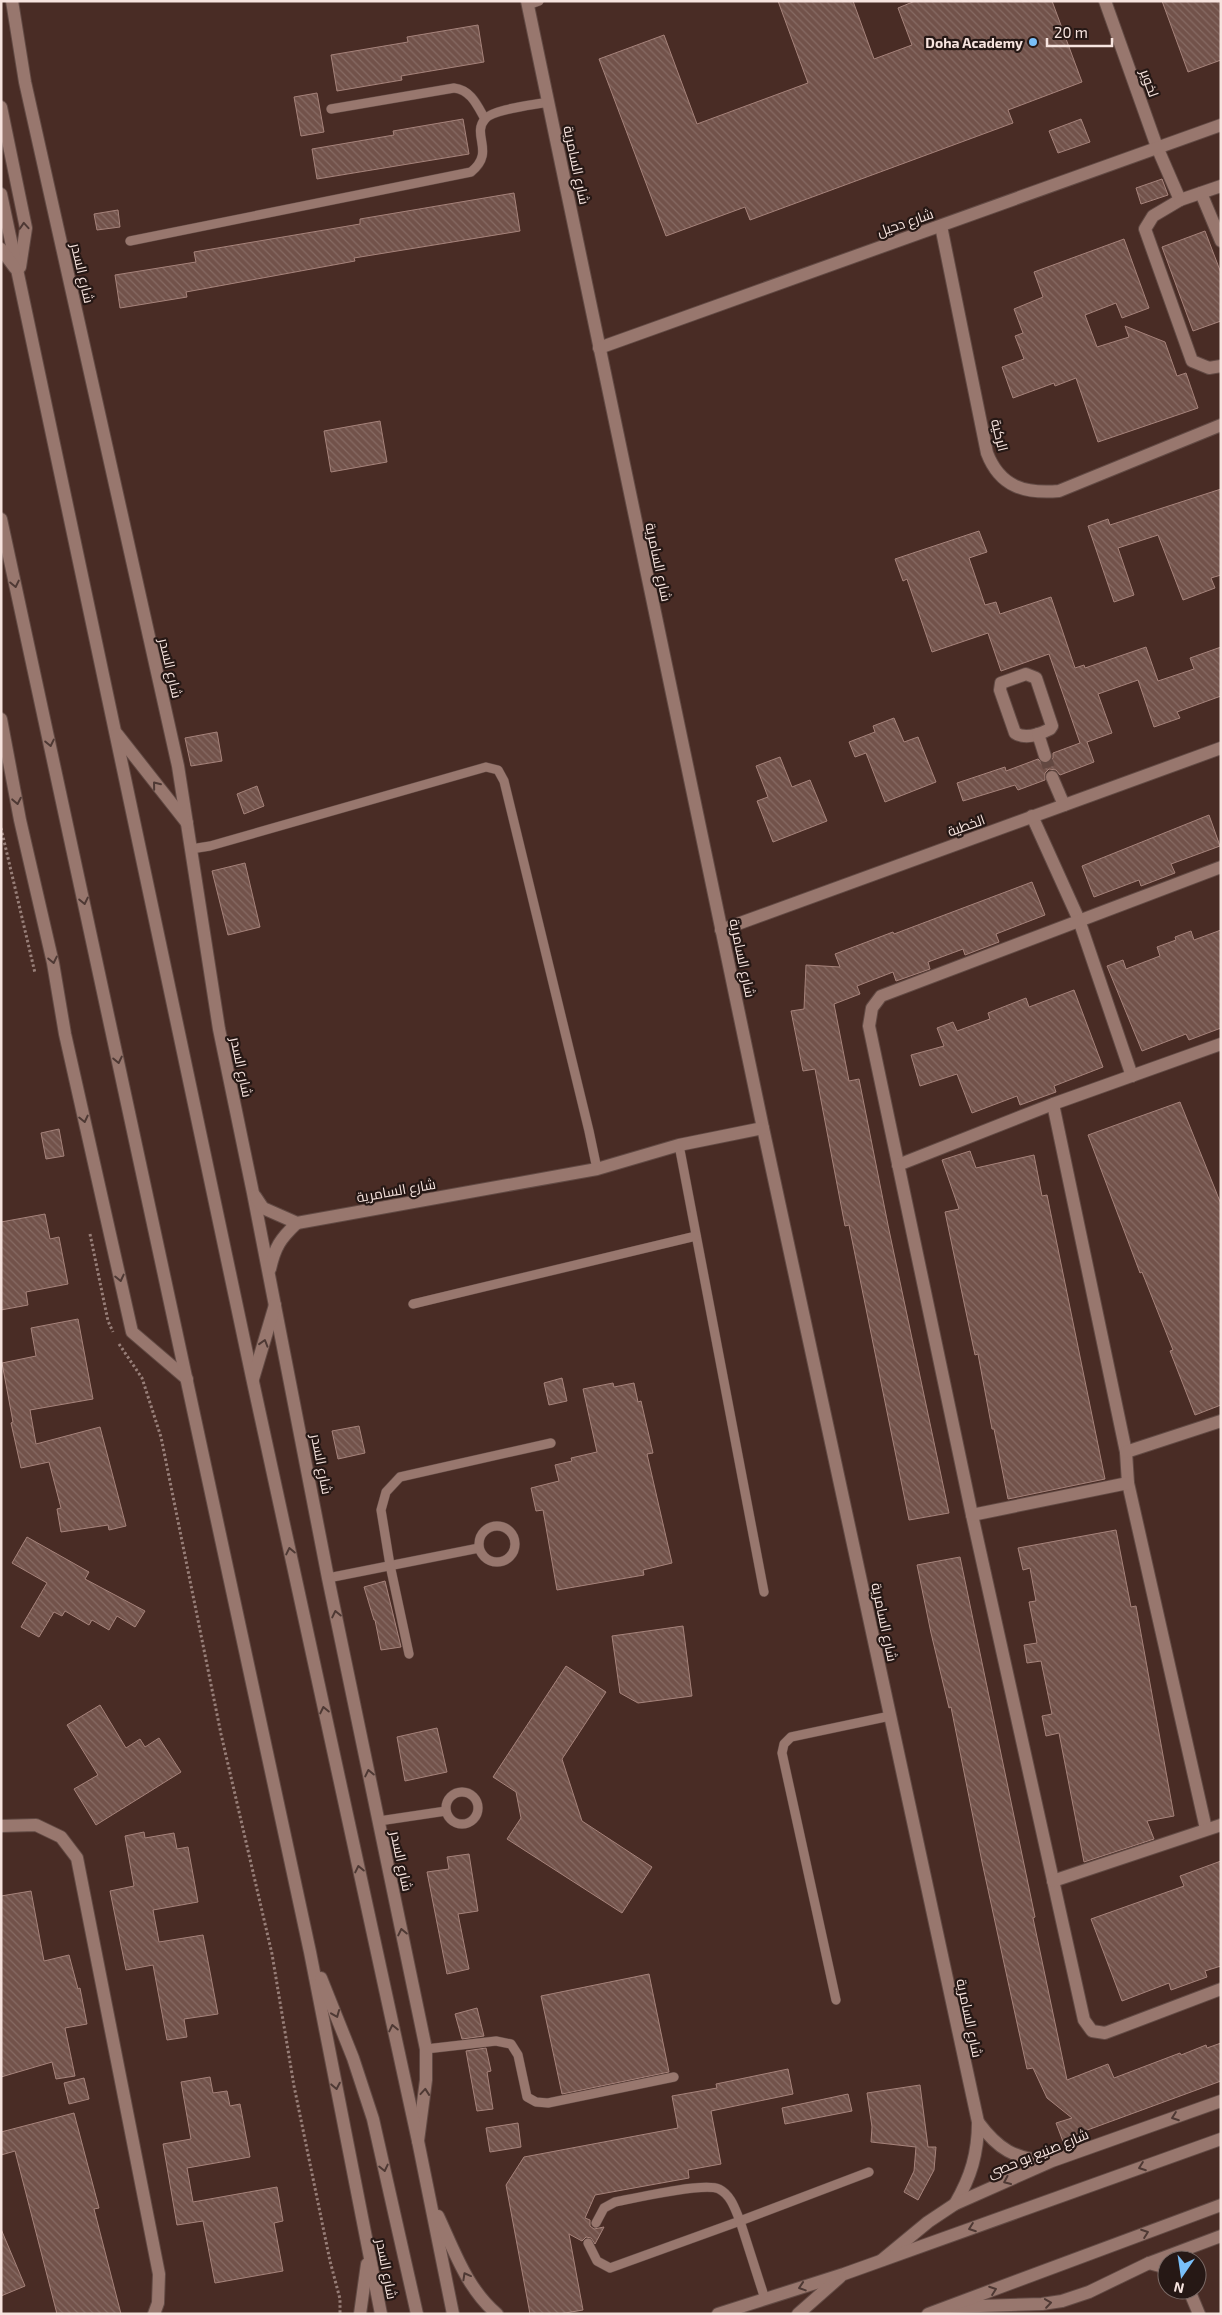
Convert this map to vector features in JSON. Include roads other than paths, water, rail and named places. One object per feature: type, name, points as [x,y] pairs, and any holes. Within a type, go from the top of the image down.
[{"type":"street","name":"شارع السدر","points":[[12,1],[25,82],[174,747],[219,1029],[328,1578],[426,2049],[424,2110],[418,2141]]},
{"type":"street","name":"لخوير","points":[[1105,1],[1157,147],[1180,200]]},
{"type":"street","name":"شارع السامرية","points":[[531,2],[548,102],[721,930],[978,2122],[978,2143],[974,2163],[968,2183],[955,2204]]},
{"type":"street","points":[[1,107],[26,228],[19,274]]},
{"type":"street","name":"شارع دحيل","points":[[599,348],[1221,125]]},
{"type":"street","points":[[1221,186],[1180,200],[1153,216],[1145,229],[1192,361],[1209,368],[1221,366]]},
{"type":"street","points":[[1201,193],[1221,241]]},
{"type":"street","name":"شارع السدر","points":[[1,194],[252,1382],[418,2141],[453,2314]]},
{"type":"street","name":"الركية","points":[[941,226],[987,453],[993,468],[1005,479],[1021,488],[1039,492],[1059,491],[1221,426]]},
{"type":"street","points":[[1,249],[19,274]]},
{"type":"street","name":"شارع السدر","points":[[1,519],[310,1952],[381,2314]]},
{"type":"street","points":[[1026,674],[1036,678],[1052,726],[1050,729],[1038,734],[1020,736],[1015,733],[1001,697],[1001,683],[1026,674]]},
{"type":"street","points":[[1,719],[20,820],[53,963],[64,1034],[132,1332],[187,1379]]},
{"type":"street","points":[[116,732],[187,823]]},
{"type":"street","points":[[1038,734],[1045,756]]},
{"type":"street","name":"الخطية","points":[[721,930],[1221,748]]},
{"type":"street","points":[[1052,777],[1064,805]]},
{"type":"street","points":[[1032,816],[1079,920],[1132,1076]]},
{"type":"street","points":[[1221,867],[881,996],[872,1008],[869,1026],[972,1515],[1084,2020],[1092,2031],[1105,2033],[1221,1989]]},
{"type":"street","points":[[898,1166],[1053,1104],[1132,1076],[1219,1049]]},
{"type":"street","points":[[1053,1104],[1126,1452],[1128,1483],[1206,1829]]},
{"type":"street","name":"شارع السامرية","points":[[297,1224],[597,1170],[679,1145],[763,1128]]},
{"type":"street","points":[[253,1193],[263,1208],[297,1224],[285,1235],[275,1249],[269,1274]]},
{"type":"street","points":[[252,1382],[275,1305]]},
{"type":"street","points":[[1126,1452],[1221,1421]]},
{"type":"street","points":[[972,1515],[1128,1483]]},
{"type":"street","points":[[1,1826],[36,1824],[61,1837],[77,1858],[160,2274],[158,2303],[154,2314]]},
{"type":"street","points":[[1053,1881],[1221,1825]]},
{"type":"street","points":[[310,1952],[353,2058],[370,2110],[417,2314]]},
{"type":"street","name":"شارع صنيع بو حصى","points":[[882,2260],[955,2204],[1052,2161],[1221,2101]]},
{"type":"street","name":"شارع السامرية","points":[[978,2122],[991,2140],[1009,2153],[1030,2160],[1052,2161]]},
{"type":"street","name":"شارع صنيع بو حصى","points":[[718,2314],[844,2274],[1221,2138]]},
{"type":"street","points":[[428,2195],[471,2284],[497,2314]]},
{"type":"street","points":[[928,2314],[1221,2205]]},
{"type":"street","points":[[947,2307],[1042,2304],[1062,2301],[1088,2292],[1149,2263],[1221,2236]]},
{"type":"street","points":[[360,2314],[369,2254]]},
{"type":"street","points":[[1149,2263],[1157,2265]]},
{"type":"street","points":[[798,2314],[844,2274]]},
{"type":"street","points":[[1193,2300],[1199,2314]]},
{"type":"lane","points":[[330,109],[454,88],[464,89],[470,94],[485,119]]},
{"type":"lane","points":[[130,241],[471,172],[480,165],[483,156],[480,128],[485,119],[493,114],[548,102]]},
{"type":"lane","points":[[191,849],[219,843],[486,767],[498,770],[504,781],[597,1170]]},
{"type":"lane","points":[[679,1145],[764,1592]]},
{"type":"lane","points":[[413,1304],[696,1236]]},
{"type":"lane","points":[[409,1654],[390,1565],[381,1510],[386,1492],[400,1477],[551,1443]]},
{"type":"lane","points":[[496,1526],[508,1529],[515,1540],[514,1552],[510,1558],[499,1563],[486,1559],[479,1548],[481,1536],[490,1527],[496,1526]]},
{"type":"lane","points":[[328,1578],[479,1548]]},
{"type":"lane","points":[[836,2000],[782,1753],[784,1744],[791,1737],[890,1716]]},
{"type":"lane","points":[[379,1821],[446,1810]]},
{"type":"lane","points":[[426,2049],[496,2041],[511,2044],[518,2055],[527,2097],[536,2102],[548,2103],[674,2077]]},
{"type":"lane","points":[[588,2244],[597,2262],[610,2268],[869,2172]]},
{"type":"lane","points":[[596,2223],[604,2208],[615,2202],[700,2188],[718,2189],[729,2197],[740,2221],[765,2299]]},
{"type":"tunnel","points":[[1045,756],[1052,777]]},
{"type":"place","name":"Doha Academy","points":[[1033,42]]}]
